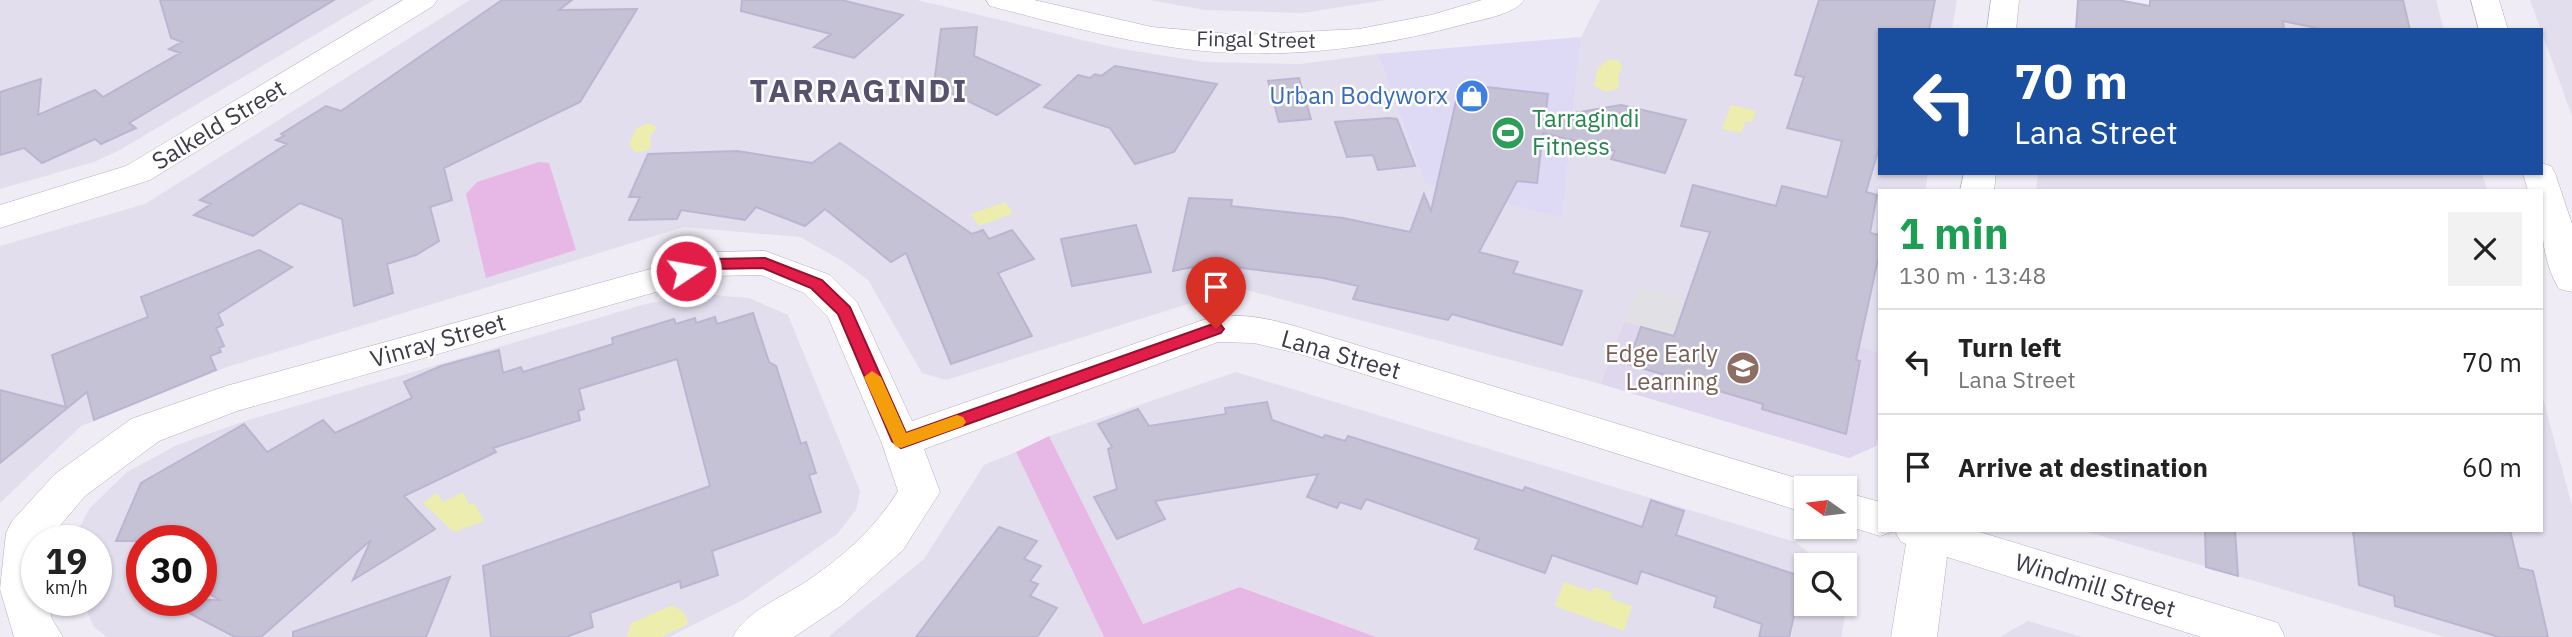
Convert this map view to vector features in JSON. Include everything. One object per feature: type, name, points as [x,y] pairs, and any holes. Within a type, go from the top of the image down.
[{"type":"street","name":"Salkeld Street","points":[[0,217],[138,173],[423,0]]},
{"type":"street","name":"Fingal Street","points":[[1000,0],[1115,29],[1202,42],[1292,44],[1379,36],[1461,18],[1510,0]]},
{"type":"street","points":[[2001,28],[2005,0]]},
{"type":"street","points":[[2485,0],[2493,28]]},
{"type":"street","points":[[2540,175],[2572,280]]},
{"type":"street","name":"Vinray Street","points":[[40,637],[32,627],[20,582],[27,533],[70,485],[145,430],[226,400],[712,264],[765,263],[817,284],[844,311],[901,441]]},
{"type":"street","name":"Lana Street","points":[[901,441],[1165,344],[1216,329],[1254,330],[1301,341],[1794,493]]},
{"type":"street","points":[[756,637],[833,589],[905,520],[919,492],[901,441]]},
{"type":"street","points":[[1857,512],[1878,518]]},
{"type":"street","points":[[1914,637],[1925,532]]},
{"type":"street","name":"Windmill Street","points":[[1925,532],[2262,637]]},
{"type":"shaded area","points":[[0,0],[374,0],[118,151],[94,162],[0,189]]},
{"type":"shaded area","points":[[470,0],[917,0],[1116,48],[1204,62],[1300,64],[1378,54],[1425,184],[1562,218],[1581,37],[1600,0],[1957,0],[1952,28],[1878,28],[1878,175],[1928,175],[1925,189],[1878,189],[1878,437],[1876,446],[1849,458],[1601,384],[1239,288],[946,380],[922,373],[868,280],[841,260],[800,237],[684,227],[227,367],[81,426],[0,503],[0,246],[145,204]]},
{"type":"shaded area","points":[[1149,0],[1385,0],[1303,13],[1205,10]]},
{"type":"shaded area","points":[[2241,0],[2436,0],[2443,28],[2244,28]]},
{"type":"shaded area","points":[[2530,0],[2572,0],[2572,116],[2543,36],[2543,28],[2540,28]]},
{"type":"shaded area","points":[[1581,37],[1562,218],[1425,184],[1378,54]]},
{"type":"shaded area","points":[[1609,59],[1619,61],[1622,67],[1618,77],[1619,88],[1606,92],[1594,86],[1598,68]]},
{"type":"shaded area","points":[[1731,105],[1756,111],[1752,122],[1746,121],[1741,133],[1722,129]]},
{"type":"shaded area","points":[[647,123],[657,127],[650,137],[651,146],[646,151],[635,152],[629,144],[636,129]]},
{"type":"shaded area","points":[[539,162],[549,163],[576,250],[486,278],[466,194],[477,182]]},
{"type":"shaded area","points":[[2038,175],[2483,175],[2486,189],[2036,189]]},
{"type":"shaded area","points":[[1005,202],[1013,213],[979,226],[971,214]]},
{"type":"shaded area","name":"Edge Early Learning","points":[[1638,286],[1878,353],[1878,437],[1876,446],[1849,458],[1601,384]]},
{"type":"shaded area","points":[[1638,286],[1767,322],[1757,359],[1624,322]]},
{"type":"shaded area","points":[[700,294],[749,298],[788,315],[860,491],[856,510],[837,534],[743,600],[669,637],[107,637],[94,627],[89,616],[112,616],[112,525],[81,525],[90,508],[127,472],[177,445],[245,421],[646,304]]},
{"type":"shaded area","points":[[1236,372],[1795,542],[1809,553],[1794,553],[1794,616],[1845,616],[1841,637],[1376,637],[1241,587],[1143,624],[1049,436]]},
{"type":"shaded area","points":[[2543,398],[2572,506],[2572,637],[2445,637],[2088,532],[2543,532]]},
{"type":"shaded area","points":[[1049,436],[1143,624],[1240,587],[1376,637],[1104,637],[1016,452]]},
{"type":"shaded area","points":[[1016,452],[1104,637],[828,637],[924,559],[984,465]]},
{"type":"shaded area","points":[[463,492],[469,505],[474,503],[484,521],[454,532],[423,503],[437,493],[443,502]]},
{"type":"shaded area","points":[[1564,582],[1592,592],[1594,587],[1612,593],[1611,599],[1632,606],[1624,631],[1555,606]]},
{"type":"shaded area","points":[[671,606],[683,612],[688,624],[661,637],[627,637],[631,623]]},
{"type":"shaded area","points":[[2028,621],[2082,637],[2000,637]]},
{"type":"building","points":[[160,0],[334,0],[129,123],[136,128],[101,144],[95,139],[42,163],[24,148],[0,155],[0,92],[41,79],[38,115],[95,90],[103,97],[180,53],[169,49],[182,42],[171,38]]},
{"type":"building","points":[[502,0],[572,0],[559,10],[637,9],[580,102],[444,168],[452,200],[430,207],[439,241],[416,255],[387,264],[393,293],[354,306],[342,219],[300,203],[253,236],[194,215],[211,204],[200,200],[287,144],[276,140],[284,136],[281,134],[326,106],[341,111]]},
{"type":"building","points":[[742,0],[841,0],[903,15],[854,58],[814,47],[831,34],[741,11]]},
{"type":"building","points":[[1819,0],[1935,0],[1929,28],[1878,28],[1878,151],[1866,192],[1877,195],[1870,233],[1878,235],[1878,259],[1856,360],[1860,361],[1846,434],[1762,409],[1763,404],[1628,364],[1641,327],[1674,336],[1710,232],[1681,226],[1693,185],[1776,206],[1782,186],[1827,197],[1842,141],[1787,128],[1804,77],[1795,75]]},
{"type":"building","points":[[2078,0],[2118,0],[2150,6],[2150,0],[2403,0],[2410,28],[2316,28],[2283,21],[2284,28],[2076,28]]},
{"type":"building","points":[[977,27],[974,56],[1040,85],[997,115],[934,85],[941,29]]},
{"type":"building","points":[[1115,66],[1217,84],[1174,152],[1135,164],[1110,128],[1044,107],[1078,75],[1090,78],[1095,74],[1101,76]]},
{"type":"building","points":[[1299,78],[1311,119],[1279,122],[1268,81]]},
{"type":"building","points":[[1469,85],[1548,94],[1545,118],[1621,105],[1686,120],[1665,173],[1611,159],[1615,151],[1543,133],[1537,183],[1517,181],[1479,252],[1518,262],[1513,273],[1582,291],[1562,345],[1452,314],[1448,320],[1353,299],[1358,286],[1323,278],[1226,266],[1223,284],[1191,282],[1193,267],[1173,271],[1189,198],[1232,200],[1231,206],[1343,218],[1410,232],[1424,194],[1431,211],[1456,101],[1466,102]]},
{"type":"building","points":[[1397,119],[1415,166],[1378,170],[1373,155],[1347,157],[1335,122]]},
{"type":"building","points":[[840,143],[972,234],[983,230],[989,239],[1012,230],[1034,259],[998,273],[1032,336],[951,364],[906,253],[891,262],[825,209],[805,226],[756,207],[745,220],[681,210],[677,219],[629,220],[640,197],[629,197],[648,154],[737,151],[812,163]]},
{"type":"building","points":[[1136,225],[1151,272],[1072,286],[1061,239]]},
{"type":"building","points":[[259,250],[292,267],[218,314],[223,325],[216,328],[224,346],[219,348],[221,352],[210,356],[216,370],[94,420],[87,392],[0,463],[0,390],[66,407],[52,355],[148,317],[141,297]]},
{"type":"building","points":[[753,313],[769,362],[776,366],[801,444],[806,442],[816,473],[809,475],[821,512],[712,551],[718,575],[681,588],[680,581],[590,613],[593,627],[566,637],[491,637],[483,566],[710,486],[677,359],[579,389],[584,409],[578,411],[580,420],[493,448],[496,452],[404,496],[435,529],[353,580],[371,540],[261,637],[235,637],[195,616],[217,616],[217,525],[126,525],[126,541],[116,541],[141,483],[244,424],[267,452],[323,420],[335,433],[412,398],[404,382],[441,366],[499,350],[503,373],[521,367],[523,372],[613,344],[612,338],[674,319],[676,324],[695,318],[696,323],[715,317],[717,324]]},
{"type":"building","points":[[1267,402],[1272,420],[1323,438],[1325,435],[1345,441],[1348,436],[1523,491],[1525,487],[1642,527],[1651,500],[1684,511],[1676,535],[1794,574],[1794,616],[1789,637],[1759,637],[1762,624],[1714,607],[1717,597],[1641,571],[1637,584],[1552,555],[1545,573],[1475,549],[1479,539],[1366,499],[1361,509],[1340,502],[1337,508],[1307,497],[1318,474],[1155,501],[1165,519],[1117,539],[1094,497],[1117,489],[1108,449],[1112,447],[1098,424],[1138,409],[1149,426],[1226,414],[1225,408]]},
{"type":"building","points":[[999,527],[1037,541],[1024,559],[1041,566],[1030,581],[1038,584],[1030,596],[1057,608],[1037,637],[916,637]]},
{"type":"building","points":[[2205,532],[2235,532],[2238,576],[2206,567]]},
{"type":"building","points":[[2353,532],[2510,532],[2519,568],[2533,571],[2548,637],[2499,637],[2395,606],[2394,596],[2359,585]]},
{"type":"building","points":[[450,577],[426,637],[293,637],[293,632]]},
{"type":"slow traffic","points":[[872,377],[901,441],[957,422]]},
{"type":"place","name":"Urban Bodyworx","points":[[1472,96]]},
{"type":"place","name":"Tarragindi Fitness","points":[[1508,133]]},
{"type":"place","name":"Edge Early Learning","points":[[1743,368]]},
{"type":"district","name":"TARRAGINDI","points":[[859,91]]},
{"type":"route","points":[[686,271],[712,264],[765,263],[817,284],[844,311],[901,441],[1016,402],[1165,344],[1216,329]]}]
